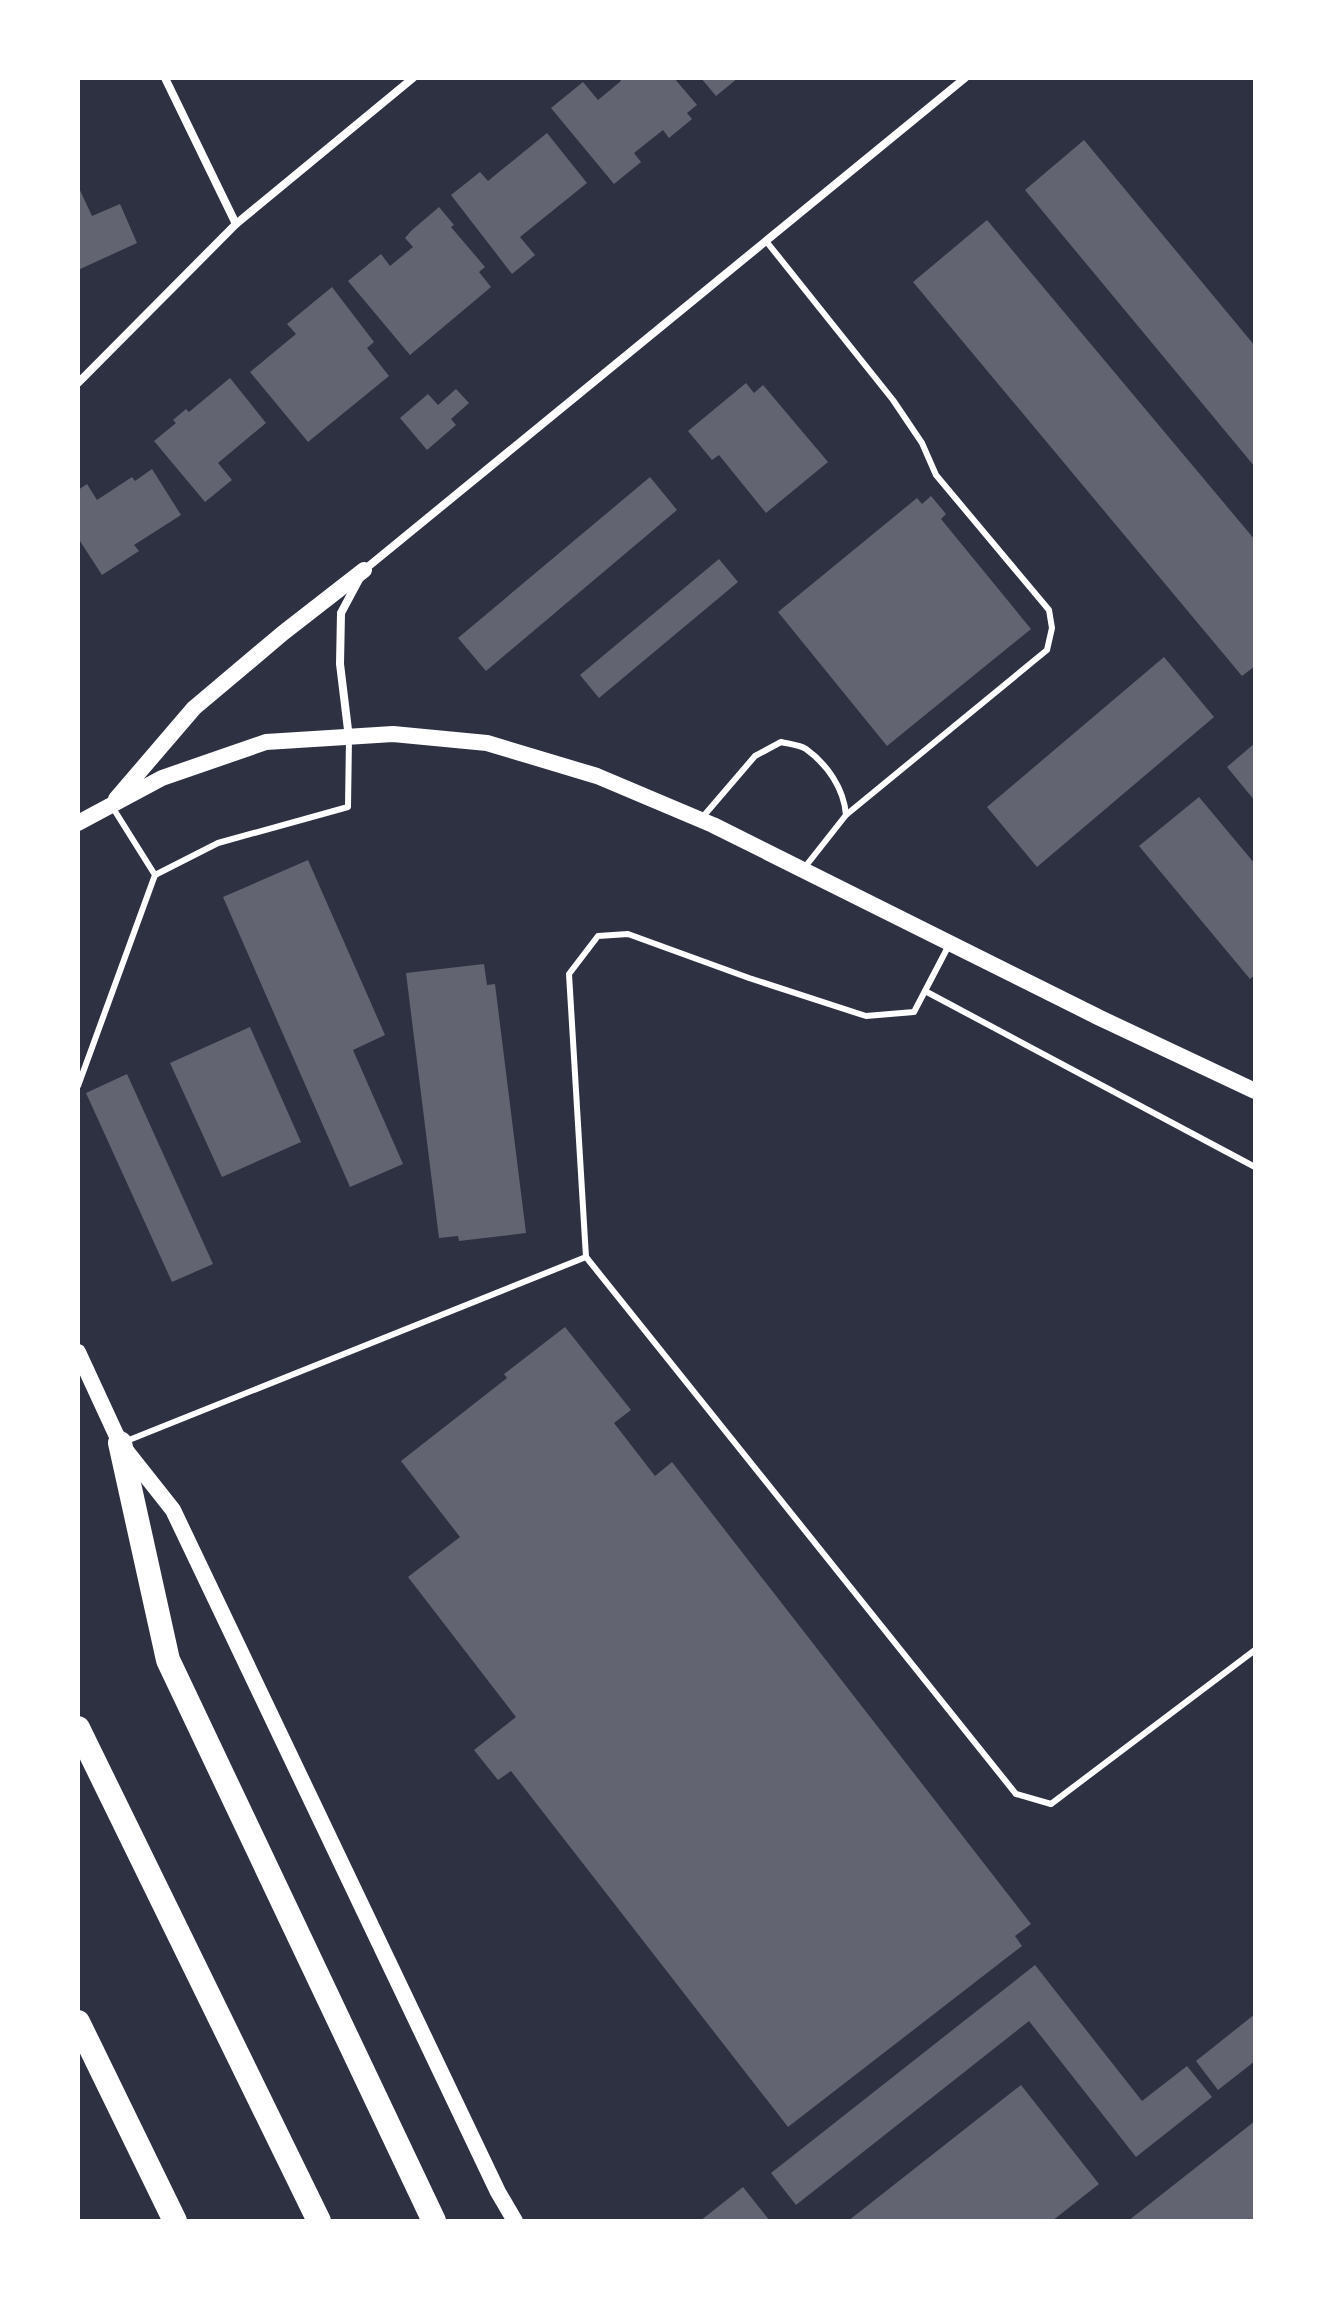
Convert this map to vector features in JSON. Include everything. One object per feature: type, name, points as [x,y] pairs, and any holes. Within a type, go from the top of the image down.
[{"type":"highway","points":[[120,1443],[168,1660],[434,2221]]},
{"type":"highway","points":[[78,1728],[319,2221]]},
{"type":"highway","points":[[78,2022],[175,2221]]},
{"type":"main road","points":[[111,805],[194,708],[364,570]]},
{"type":"main road","points":[[78,823],[162,778],[266,742],[393,734],[487,743],[597,776],[700,820],[1255,1091]]},
{"type":"main road","points":[[78,1352],[120,1443],[173,1510],[498,2192],[515,2221]]},
{"type":"street","points":[[165,78],[236,224]]},
{"type":"street","points":[[78,383],[236,224],[413,78]]},
{"type":"street","points":[[349,738],[340,664],[341,613],[364,570],[965,78]]},
{"type":"lane","points":[[766,241],[893,400],[922,443],[936,475],[1049,610],[1052,628],[1047,650],[846,815],[803,870]]},
{"type":"lane","points":[[78,1086],[155,875],[218,843],[348,807],[349,738]]},
{"type":"lane","points":[[700,820],[755,756],[781,742],[804,747],[831,774],[845,798],[846,815]]},
{"type":"lane","points":[[111,805],[155,875]]},
{"type":"lane","points":[[950,943],[914,1012],[866,1016],[628,934],[598,936],[569,974],[586,1257],[1016,1794],[1051,1804],[1255,1650]]},
{"type":"lane","points":[[925,991],[1255,1167]]},
{"type":"lane","points":[[120,1443],[586,1257]]},
{"type":"building","points":[[619,78],[674,78],[697,105],[687,113],[692,119],[669,138],[663,130],[634,153],[641,162],[614,184],[551,108],[583,82],[598,100],[621,81]]},
{"type":"building","points":[[701,78],[738,78],[716,96]]},
{"type":"building","points":[[547,133],[587,183],[520,237],[535,255],[512,274],[451,195],[480,172],[488,181]]},
{"type":"building","points":[[1084,140],[1255,346],[1255,467],[1025,190]]},
{"type":"building","points":[[78,186],[92,216],[120,204],[137,243],[78,270]]},
{"type":"building","points":[[439,207],[454,225],[451,227],[485,267],[479,272],[491,287],[410,355],[348,281],[381,254],[390,266],[413,247],[405,238]]},
{"type":"building","points":[[987,220],[1255,540],[1255,666],[1242,676],[913,282]]},
{"type":"building","points":[[332,287],[374,342],[367,348],[389,376],[308,442],[250,372],[296,334],[287,324]]},
{"type":"building","points":[[230,378],[266,423],[218,463],[232,480],[205,502],[154,441],[176,423],[173,420],[186,409],[189,412]]},
{"type":"building","points":[[746,383],[754,393],[763,385],[828,462],[766,513],[719,455],[712,460],[688,431]]},
{"type":"building","points":[[456,389],[469,403],[451,419],[456,425],[427,450],[400,418],[428,394],[438,405]]},
{"type":"building","points":[[152,469],[181,515],[134,545],[139,551],[102,575],[78,538],[78,490],[87,484],[97,500],[132,477],[135,481]]},
{"type":"building","points":[[650,477],[677,510],[486,671],[458,638]]},
{"type":"building","points":[[931,496],[946,514],[941,519],[1031,629],[887,746],[778,612],[917,498],[922,504]]},
{"type":"building","points":[[719,559],[738,582],[599,698],[580,675]]},
{"type":"building","points":[[1164,657],[1214,717],[1037,867],[987,807]]},
{"type":"building","points":[[1255,743],[1255,801],[1227,767]]},
{"type":"building","points":[[1199,797],[1255,864],[1255,975],[1250,979],[1139,846]]},
{"type":"building","points":[[308,860],[385,1035],[353,1050],[403,1164],[350,1187],[223,897]]},
{"type":"building","points":[[484,964],[487,985],[495,984],[526,1233],[459,1241],[458,1236],[439,1238],[406,973]]},
{"type":"building","points":[[250,1027],[301,1142],[222,1177],[170,1063]]},
{"type":"building","points":[[127,1074],[213,1264],[172,1282],[86,1093]]},
{"type":"building","points":[[565,1327],[631,1410],[614,1423],[655,1476],[672,1462],[1031,1924],[1015,1936],[1022,1946],[788,2127],[511,1771],[498,1780],[474,1750],[516,1717],[408,1577],[460,1537],[401,1461],[507,1378],[504,1374]]},
{"type":"building","points":[[1035,1965],[1142,2101],[1187,2066],[1212,2097],[1136,2157],[1029,2021],[796,2205],[771,2173]]},
{"type":"building","points":[[1255,2014],[1255,2061],[1218,2090],[1196,2061]]},
{"type":"building","points":[[1021,2085],[1099,2184],[1052,2221],[848,2221]]},
{"type":"building","points":[[1255,2121],[1255,2221],[1128,2221]]},
{"type":"building","points":[[743,2187],[770,2221],[700,2221]]}]
